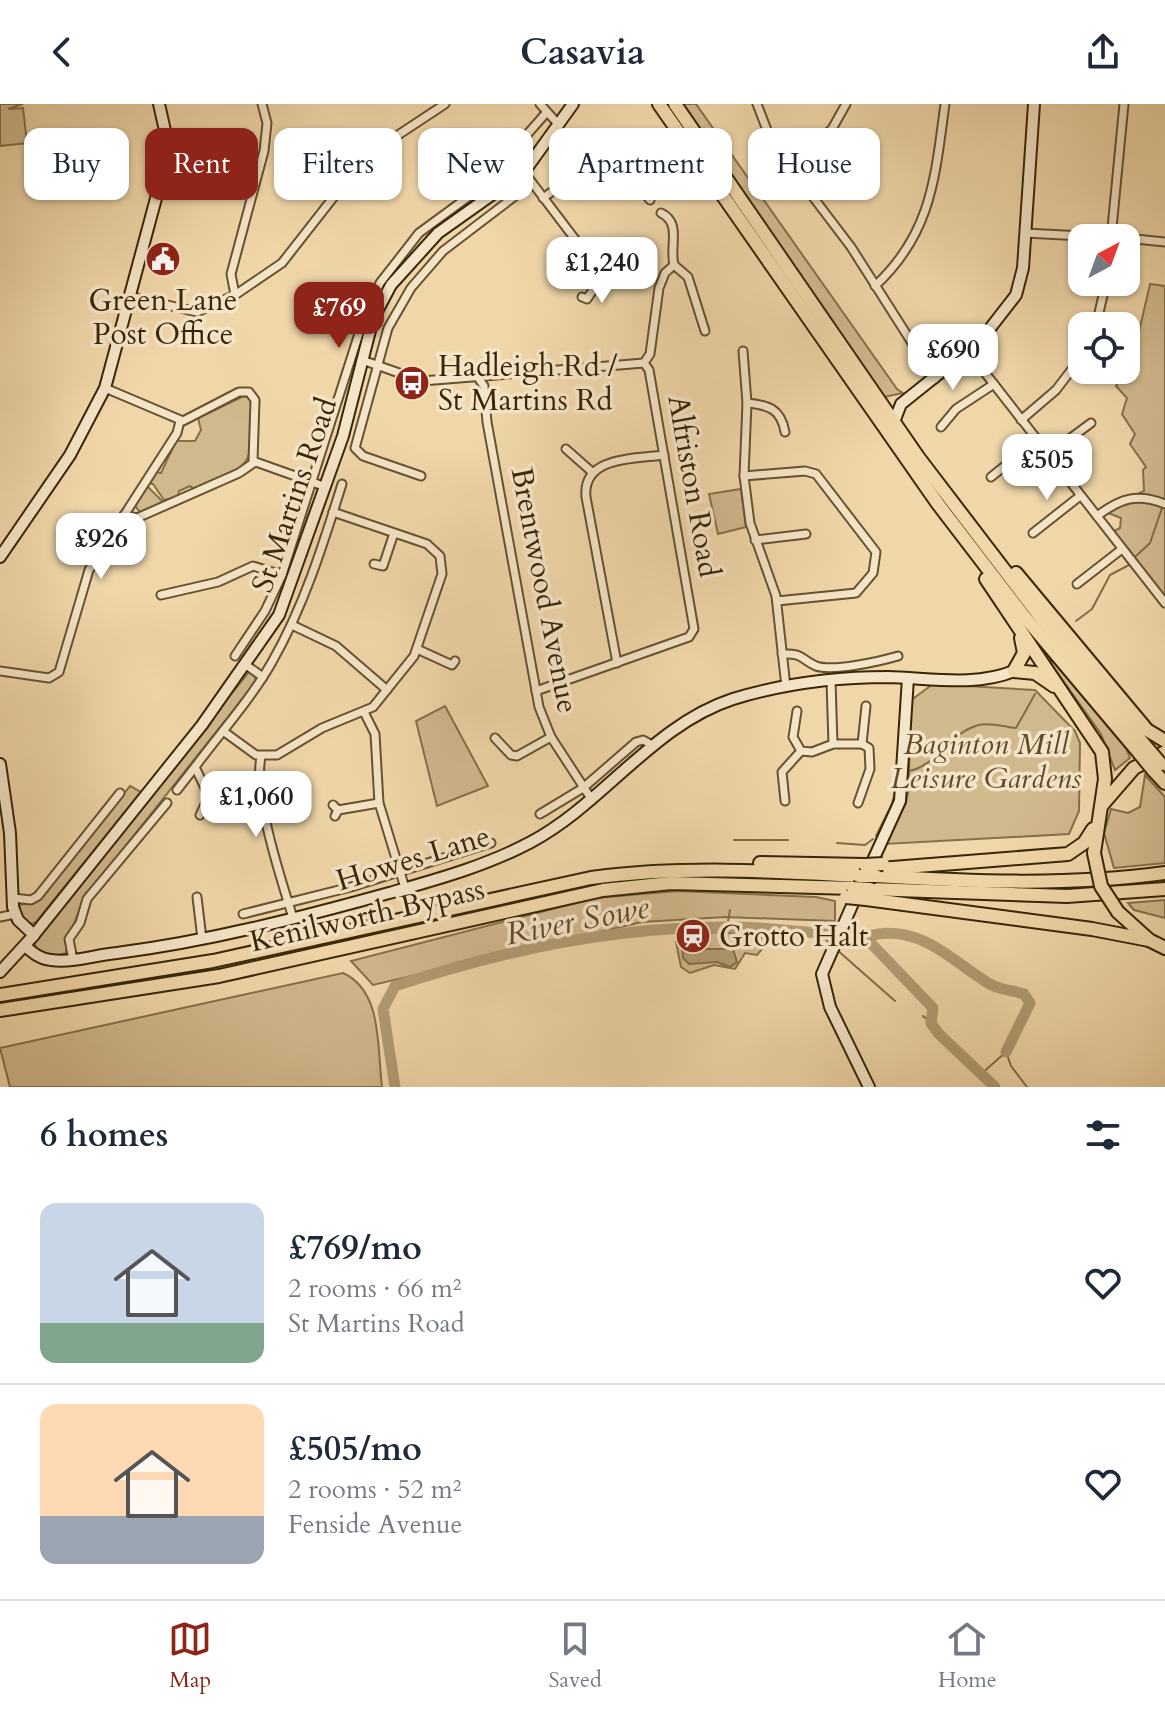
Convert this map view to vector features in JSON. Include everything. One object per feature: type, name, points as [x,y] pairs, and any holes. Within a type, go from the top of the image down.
[{"type":"highway","points":[[659,104],[961,535],[1023,615],[1144,752],[1161,764],[1165,783]]},
{"type":"highway","points":[[675,104],[894,422],[1144,752]]},
{"type":"highway","points":[[961,535],[1102,752],[1105,772],[1094,853],[1101,886],[1118,912],[1149,940],[1165,948]]},
{"type":"highway","points":[[979,538],[1058,622],[1147,730],[1165,741]]},
{"type":"highway","points":[[1020,630],[1024,653],[1014,671],[1035,673],[1063,692]]},
{"type":"highway","points":[[1100,808],[1134,768],[1161,764]]},
{"type":"highway","points":[[528,890],[632,873],[733,870],[857,879],[880,870],[1068,854],[1084,843],[1097,823]]},
{"type":"highway","points":[[528,890],[549,881],[620,869],[726,862],[857,879],[868,894],[1149,940]]},
{"type":"highway","points":[[880,870],[997,880],[1165,873]]},
{"type":"highway","name":"Kenilworth Bypass","points":[[1,1010],[219,976],[603,890],[671,883],[745,884],[857,879]]},
{"type":"highway","points":[[868,894],[1067,896],[1165,889]]},
{"type":"highway","name":"Kenilworth Bypass","points":[[0,995],[213,961],[528,890]]},
{"type":"main road","points":[[0,557],[70,455],[105,388],[165,163],[166,135],[159,104]]},
{"type":"main road","name":"St Martins Road","points":[[533,160],[573,104]]},
{"type":"main road","name":"St Martins Road","points":[[559,125],[583,104]]},
{"type":"main road","points":[[894,422],[897,411],[908,398],[968,351],[996,324],[1016,295],[1023,268],[1034,104]]},
{"type":"main road","name":"St Martins Road","points":[[0,972],[34,935],[246,665],[287,597],[348,420],[362,360],[380,305],[410,260],[438,233],[485,200]]},
{"type":"main road","points":[[879,401],[888,404],[908,398]]},
{"type":"main road","name":"Howes Lane","points":[[25,946],[44,959],[73,960],[202,939],[448,877],[516,850],[592,800],[654,746],[716,705],[786,687],[831,681],[908,678],[982,680],[1014,671]]},
{"type":"main road","points":[[869,1087],[825,996],[822,974],[831,947],[900,801],[908,678]]},
{"type":"main road","points":[[0,764],[10,833],[15,914],[34,935]]},
{"type":"street","points":[[235,295],[231,274],[266,144],[262,104]]},
{"type":"street","points":[[540,104],[559,125]]},
{"type":"street","points":[[757,104],[766,128]]},
{"type":"street","points":[[833,128],[846,104]]},
{"type":"street","points":[[875,286],[905,254],[925,216],[945,104]]},
{"type":"street","points":[[1112,224],[1124,104]]},
{"type":"street","points":[[129,296],[192,313],[204,311],[235,295],[289,258],[335,193],[364,162],[440,106]]},
{"type":"street","name":"St Martins Road","points":[[235,656],[265,611],[282,575],[367,309],[389,270],[419,233],[479,189],[546,113]]},
{"type":"street","points":[[533,184],[574,241],[606,270],[625,280]]},
{"type":"street","points":[[543,198],[549,193]]},
{"type":"street","name":"St Martins Road","points":[[418,463],[418,474],[358,452],[355,442],[393,318],[430,263],[510,200]]},
{"type":"street","points":[[816,200],[838,228],[935,379]]},
{"type":"street","points":[[661,213],[669,217],[673,226],[674,265],[688,277],[705,331]]},
{"type":"street","points":[[1025,233],[1068,236]]},
{"type":"street","points":[[1140,240],[1165,242]]},
{"type":"street","name":"Alfriston Road","points":[[536,691],[689,637],[694,629],[649,370],[644,363],[650,354],[663,277],[674,265]]},
{"type":"street","points":[[582,297],[587,299],[606,270]]},
{"type":"street","points":[[743,351],[747,403],[744,476],[755,540],[777,601],[786,687]]},
{"type":"street","points":[[968,351],[1165,603]]},
{"type":"street","points":[[362,360],[422,381],[479,379],[491,374],[644,363]]},
{"type":"street","points":[[1021,420],[1056,390],[1068,374]]},
{"type":"street","name":"Brentwood Avenue","points":[[479,379],[484,386],[487,422],[536,691],[551,737],[592,800]]},
{"type":"street","points":[[941,427],[956,409],[994,384]]},
{"type":"street","points":[[105,388],[180,421],[190,419],[239,392],[249,392],[255,400],[251,455],[255,462],[326,487]]},
{"type":"street","points":[[747,403],[774,409],[781,418],[785,432]]},
{"type":"street","points":[[0,671],[49,678],[59,672],[87,574],[177,433],[180,421]]},
{"type":"street","points":[[1049,454],[1091,423]]},
{"type":"street","points":[[991,477],[1037,440]]},
{"type":"street","points":[[566,449],[592,472]]},
{"type":"street","points":[[617,663],[586,497],[592,472],[610,463],[664,455]]},
{"type":"street","points":[[124,515],[137,518],[239,473],[255,462]]},
{"type":"street","points":[[744,476],[805,471],[816,474],[876,552],[873,573],[856,593],[777,601]]},
{"type":"street","name":"St Martins Road","points":[[177,790],[263,677],[292,625],[342,484]]},
{"type":"street","points":[[1033,533],[1080,496]]},
{"type":"street","points":[[1097,516],[1131,497],[1162,503]]},
{"type":"street","points":[[223,731],[261,757],[277,755],[322,728],[364,712],[387,690],[417,649],[442,574],[441,560],[432,546],[333,512]]},
{"type":"street","points":[[374,564],[383,566],[394,533]]},
{"type":"street","points":[[755,540],[806,534]]},
{"type":"street","points":[[1077,584],[1122,549]]},
{"type":"street","points":[[159,595],[218,582],[253,566],[282,575]]},
{"type":"street","points":[[292,625],[336,646],[387,690]]},
{"type":"street","points":[[417,649],[452,665],[455,661]]},
{"type":"street","points":[[782,654],[801,654],[822,666],[874,662],[898,656]]},
{"type":"street","points":[[246,665],[263,677]]},
{"type":"street","points":[[831,681],[833,744]]},
{"type":"street","points":[[862,744],[866,706]]},
{"type":"street","points":[[797,711],[793,737],[801,751]]},
{"type":"street","points":[[364,712],[375,734],[379,803],[405,888]]},
{"type":"street","points":[[495,738],[511,755],[517,756],[551,737]]},
{"type":"street","name":"Howes Lane","points":[[583,788],[636,742],[643,740],[654,746]]},
{"type":"street","points":[[801,751],[812,752],[833,744],[862,744],[869,748],[872,757],[858,803]]},
{"type":"street","points":[[785,801],[782,772],[801,751]]},
{"type":"street","points":[[261,757],[259,773],[293,918]]},
{"type":"street","points":[[195,767],[209,796],[200,815]]},
{"type":"street","points":[[540,814],[583,788]]},
{"type":"street","points":[[13,898],[36,898],[120,793]]},
{"type":"street","points":[[73,960],[69,939],[80,923],[87,899],[167,803]]},
{"type":"street","points":[[335,810],[379,803]]},
{"type":"street","name":"Howes Lane","points":[[243,914],[400,872],[491,843]]},
{"type":"street","points":[[197,897],[202,939]]},
{"type":"street","points":[[0,917],[15,914]]},
{"type":"green space","points":[[0,104],[23,104],[8,109],[23,108],[24,143],[0,146]]},
{"type":"green space","points":[[683,104],[696,104],[713,128],[699,128]]},
{"type":"green space","points":[[732,155],[748,178],[748,199],[732,175]]},
{"type":"green space","points":[[749,200],[764,200],[897,389],[903,393],[884,397]]},
{"type":"green space","points":[[1150,284],[1165,286],[1165,603],[1112,532],[1120,528],[1121,518],[1103,511],[1144,491],[1143,470],[1146,467],[1130,444],[1135,434],[1122,414],[1127,398],[1116,386],[1140,384],[1140,328]]},
{"type":"green space","points":[[248,394],[253,401],[250,452],[246,460],[230,474],[195,490],[190,486],[179,491],[178,497],[164,500],[153,484],[148,483],[156,472],[161,473],[176,441],[195,441],[201,430],[198,418]]},
{"type":"green space","points":[[146,485],[164,503],[141,513],[134,505]]},
{"type":"green space","points":[[741,489],[746,527],[718,534],[709,494]]},
{"type":"green space","points":[[1049,654],[1126,748],[1130,758],[1115,770],[1101,734],[1052,665]]},
{"type":"green space","points":[[249,672],[255,675],[255,683],[85,897],[66,943],[66,953],[50,957],[36,949],[34,942]]},
{"type":"green space","name":"Baginton Mill Leisure Gardens","points":[[933,684],[1035,690],[1075,731],[1080,743],[1079,811],[1069,834],[885,844],[906,803],[909,787],[910,701]]},
{"type":"green space","points":[[445,706],[488,786],[437,806],[416,721]]},
{"type":"green space","points":[[1145,775],[1165,797],[1165,863],[1114,868],[1104,833],[1111,809],[1128,813],[1140,807]]},
{"type":"green space","points":[[130,786],[141,792],[36,922],[31,924],[23,920],[18,906],[39,898]]},
{"type":"green space","points":[[678,891],[816,897],[835,901],[835,921],[725,917],[642,922],[373,985],[351,961],[595,898]]},
{"type":"green space","points":[[1165,900],[1165,918],[1134,910],[1128,903]]},
{"type":"green space","points":[[723,932],[765,938],[763,948],[757,955],[745,953],[735,969],[714,965],[690,973],[681,967],[676,942],[680,934]]},
{"type":"green space","points":[[343,973],[356,981],[372,1007],[382,1087],[10,1087],[0,1048]]},
{"type":"shaded area","points":[[692,937],[706,949],[733,949],[737,962],[730,967],[717,962],[689,964],[683,958],[682,946]]},
{"type":"waterway","points":[[1136,556],[1150,543],[1162,508]]},
{"type":"waterway","points":[[1076,621],[1092,609],[1110,575],[1129,565]]},
{"type":"waterway","points":[[909,771],[928,762],[969,729],[988,724],[1016,728],[1035,694]]},
{"type":"waterway","points":[[876,836],[892,804],[899,774]]},
{"type":"waterway","points":[[837,843],[865,845],[873,839]]},
{"type":"waterway","points":[[734,840],[788,840]]},
{"type":"waterway","points":[[727,927],[730,910]]},
{"type":"waterway","name":"River Sowe","points":[[395,1087],[383,1009],[395,986],[475,962],[558,943],[641,931],[725,927],[865,937],[933,1008],[931,1023],[938,1033],[995,1087]]},
{"type":"waterway","points":[[865,937],[884,933],[916,938],[992,985],[1024,994],[1030,1003],[1006,1052]]},
{"type":"waterway","points":[[822,935],[831,945]]},
{"type":"waterway","points":[[836,949],[895,1001]]},
{"type":"waterway","points":[[923,1016],[931,1023]]},
{"type":"waterway","points":[[980,1075],[1006,1052],[1011,1066],[1027,1087]]},
{"type":"place","name":"Green Lane Post Office","points":[[163,259]]},
{"type":"place","name":"Hadleigh Rd / St Martins Rd","points":[[412,383]]},
{"type":"place","name":"Grotto Halt","points":[[693,936]]}]
